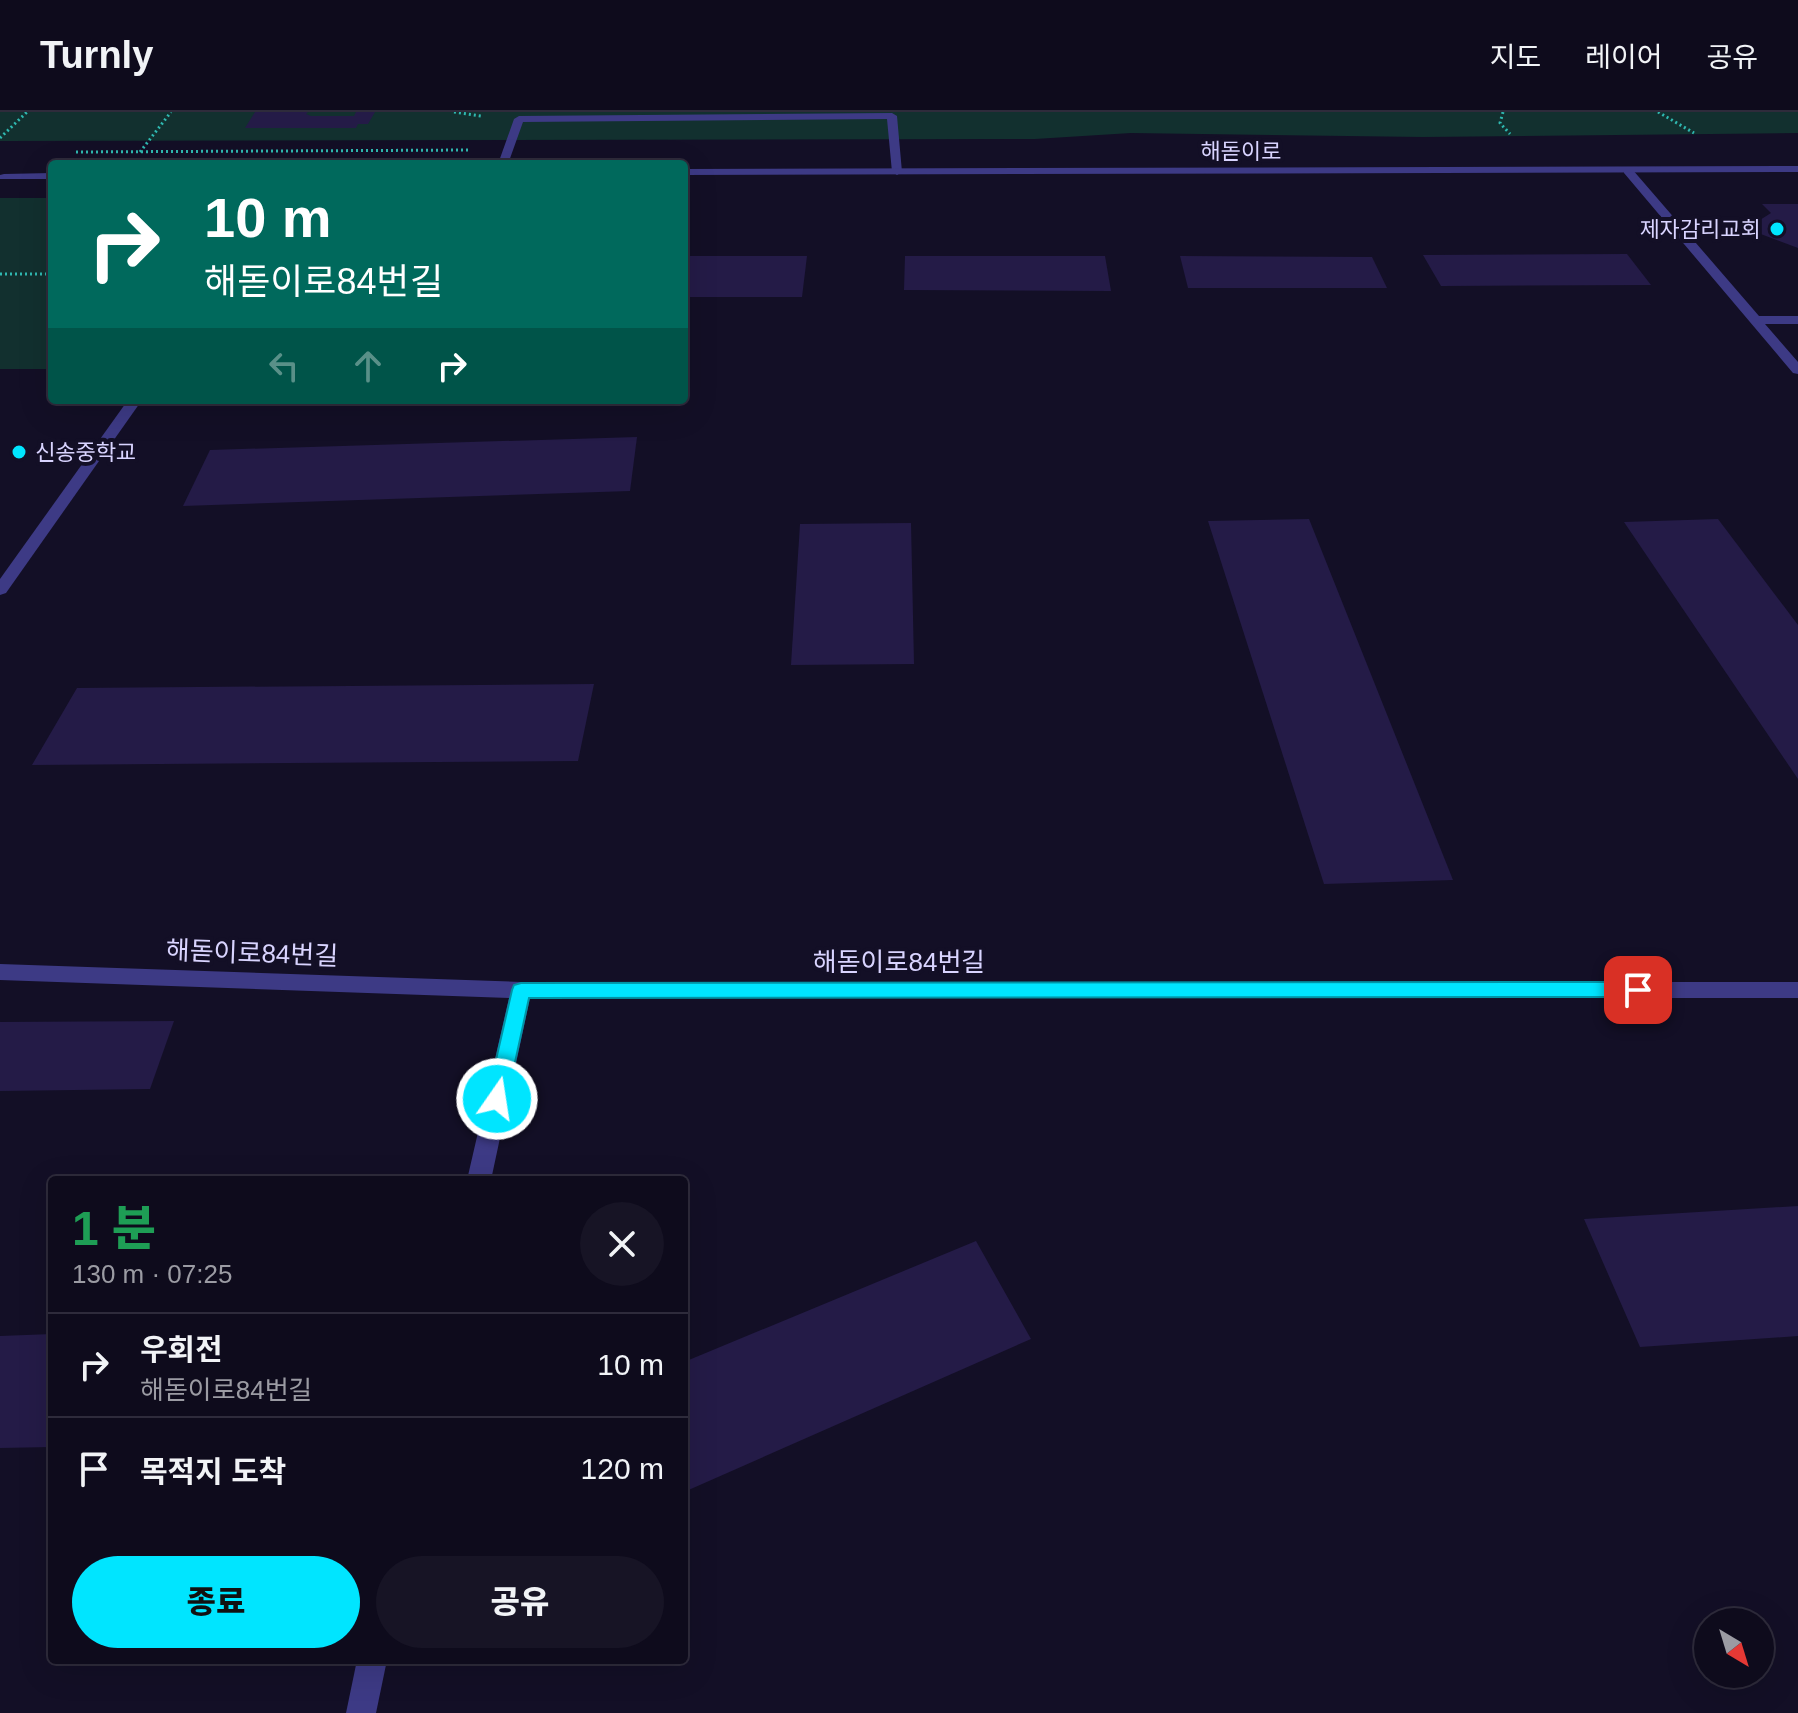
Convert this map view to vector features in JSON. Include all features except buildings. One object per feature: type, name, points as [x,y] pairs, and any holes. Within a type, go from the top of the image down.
[{"type":"street","points":[[504,160],[519,119],[892,116],[897,172]]},
{"type":"street","name":"해돋이로","points":[[688,172],[1798,169]]},
{"type":"street","points":[[1628,171],[1798,370]]},
{"type":"street","points":[[4,177],[48,176]]},
{"type":"street","points":[[1756,320],[1798,320]]},
{"type":"street","points":[[0,590],[132,404]]},
{"type":"street","name":"해돋이로84번길","points":[[0,972],[521,990],[1798,990]]},
{"type":"street","points":[[480,1176],[521,990]]},
{"type":"street","points":[[361,1713],[371,1664]]},
{"type":"path","points":[[0,138],[27,112]]},
{"type":"path","points":[[140,152],[171,112]]},
{"type":"path","points":[[1503,112],[1500,123],[1515,138]]},
{"type":"path","points":[[1658,112],[1699,136]]},
{"type":"path","points":[[62,152],[469,150]]},
{"type":"path","points":[[0,274],[46,274],[48,271]]},
{"type":"green space","points":[[0,112],[1798,112],[1798,133],[1423,137],[1131,133],[1035,139],[0,141]]},
{"type":"green space","points":[[0,198],[48,198],[48,369],[0,369]]},
{"type":"place","name":"제자감리교회","points":[[1777,229]]},
{"type":"place","name":"신송중학교","points":[[19,452]]},
{"type":"route","points":[[497,1099],[521,990],[1638,990]]}]
